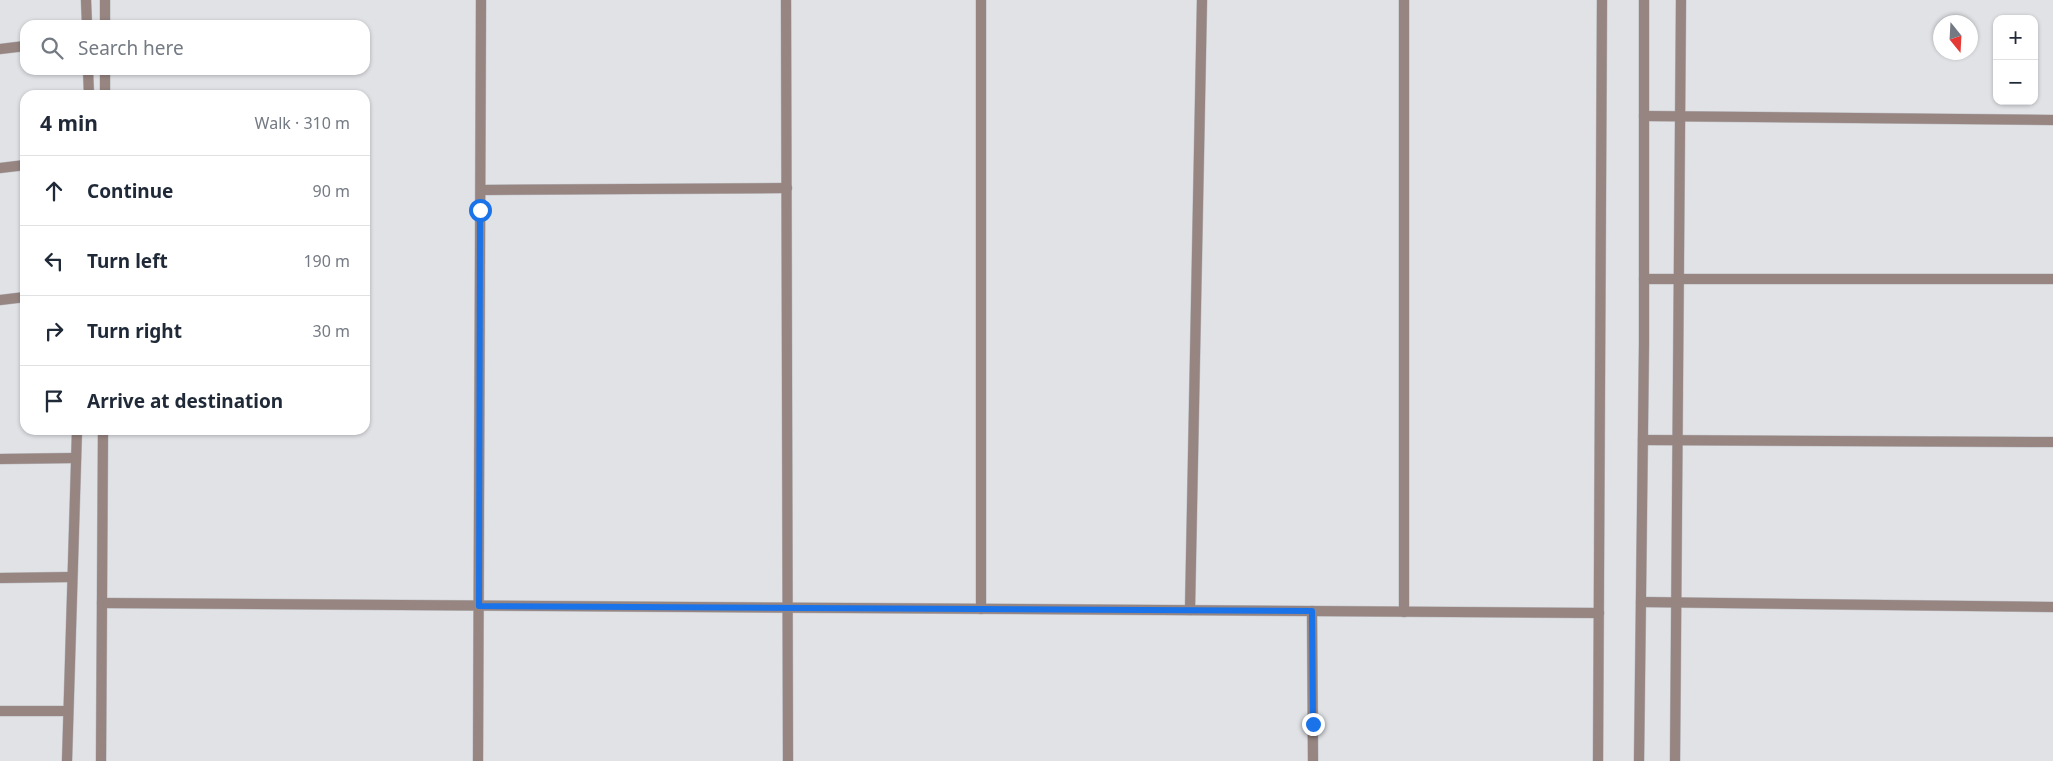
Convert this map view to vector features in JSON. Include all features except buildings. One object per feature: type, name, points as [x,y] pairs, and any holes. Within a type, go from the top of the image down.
[{"type":"street","points":[[86,0],[87,20]]},
{"type":"street","points":[[105,0],[105,20]]},
{"type":"street","points":[[478,761],[481,0]]},
{"type":"street","points":[[786,0],[788,761]]},
{"type":"street","points":[[981,0],[981,609]]},
{"type":"street","points":[[1190,610],[1202,0]]},
{"type":"street","points":[[1404,0],[1404,612]]},
{"type":"street","points":[[1598,761],[1602,0]]},
{"type":"street","points":[[1640,761],[1644,0]]},
{"type":"street","points":[[1675,761],[1678,603],[1681,0]]},
{"type":"street","points":[[0,49],[20,47]]},
{"type":"street","points":[[88,75],[88,90]]},
{"type":"street","points":[[105,75],[105,90]]},
{"type":"street","points":[[1644,116],[2053,120]]},
{"type":"street","points":[[0,168],[20,166]]},
{"type":"street","points":[[481,190],[787,188]]},
{"type":"street","points":[[1644,279],[2053,279]]},
{"type":"street","points":[[0,300],[20,298]]},
{"type":"street","points":[[67,761],[77,435]]},
{"type":"street","points":[[101,761],[103,435]]},
{"type":"street","points":[[1643,440],[2053,442]]},
{"type":"street","points":[[0,458],[76,458]]},
{"type":"street","points":[[0,578],[72,577]]},
{"type":"street","points":[[1641,602],[2053,607]]},
{"type":"street","points":[[102,603],[1599,613]]},
{"type":"street","points":[[1312,611],[1313,761]]},
{"type":"street","points":[[0,711],[68,711]]},
{"type":"route","points":[[480,210],[479,606],[1312,611],[1313,724]]}]
